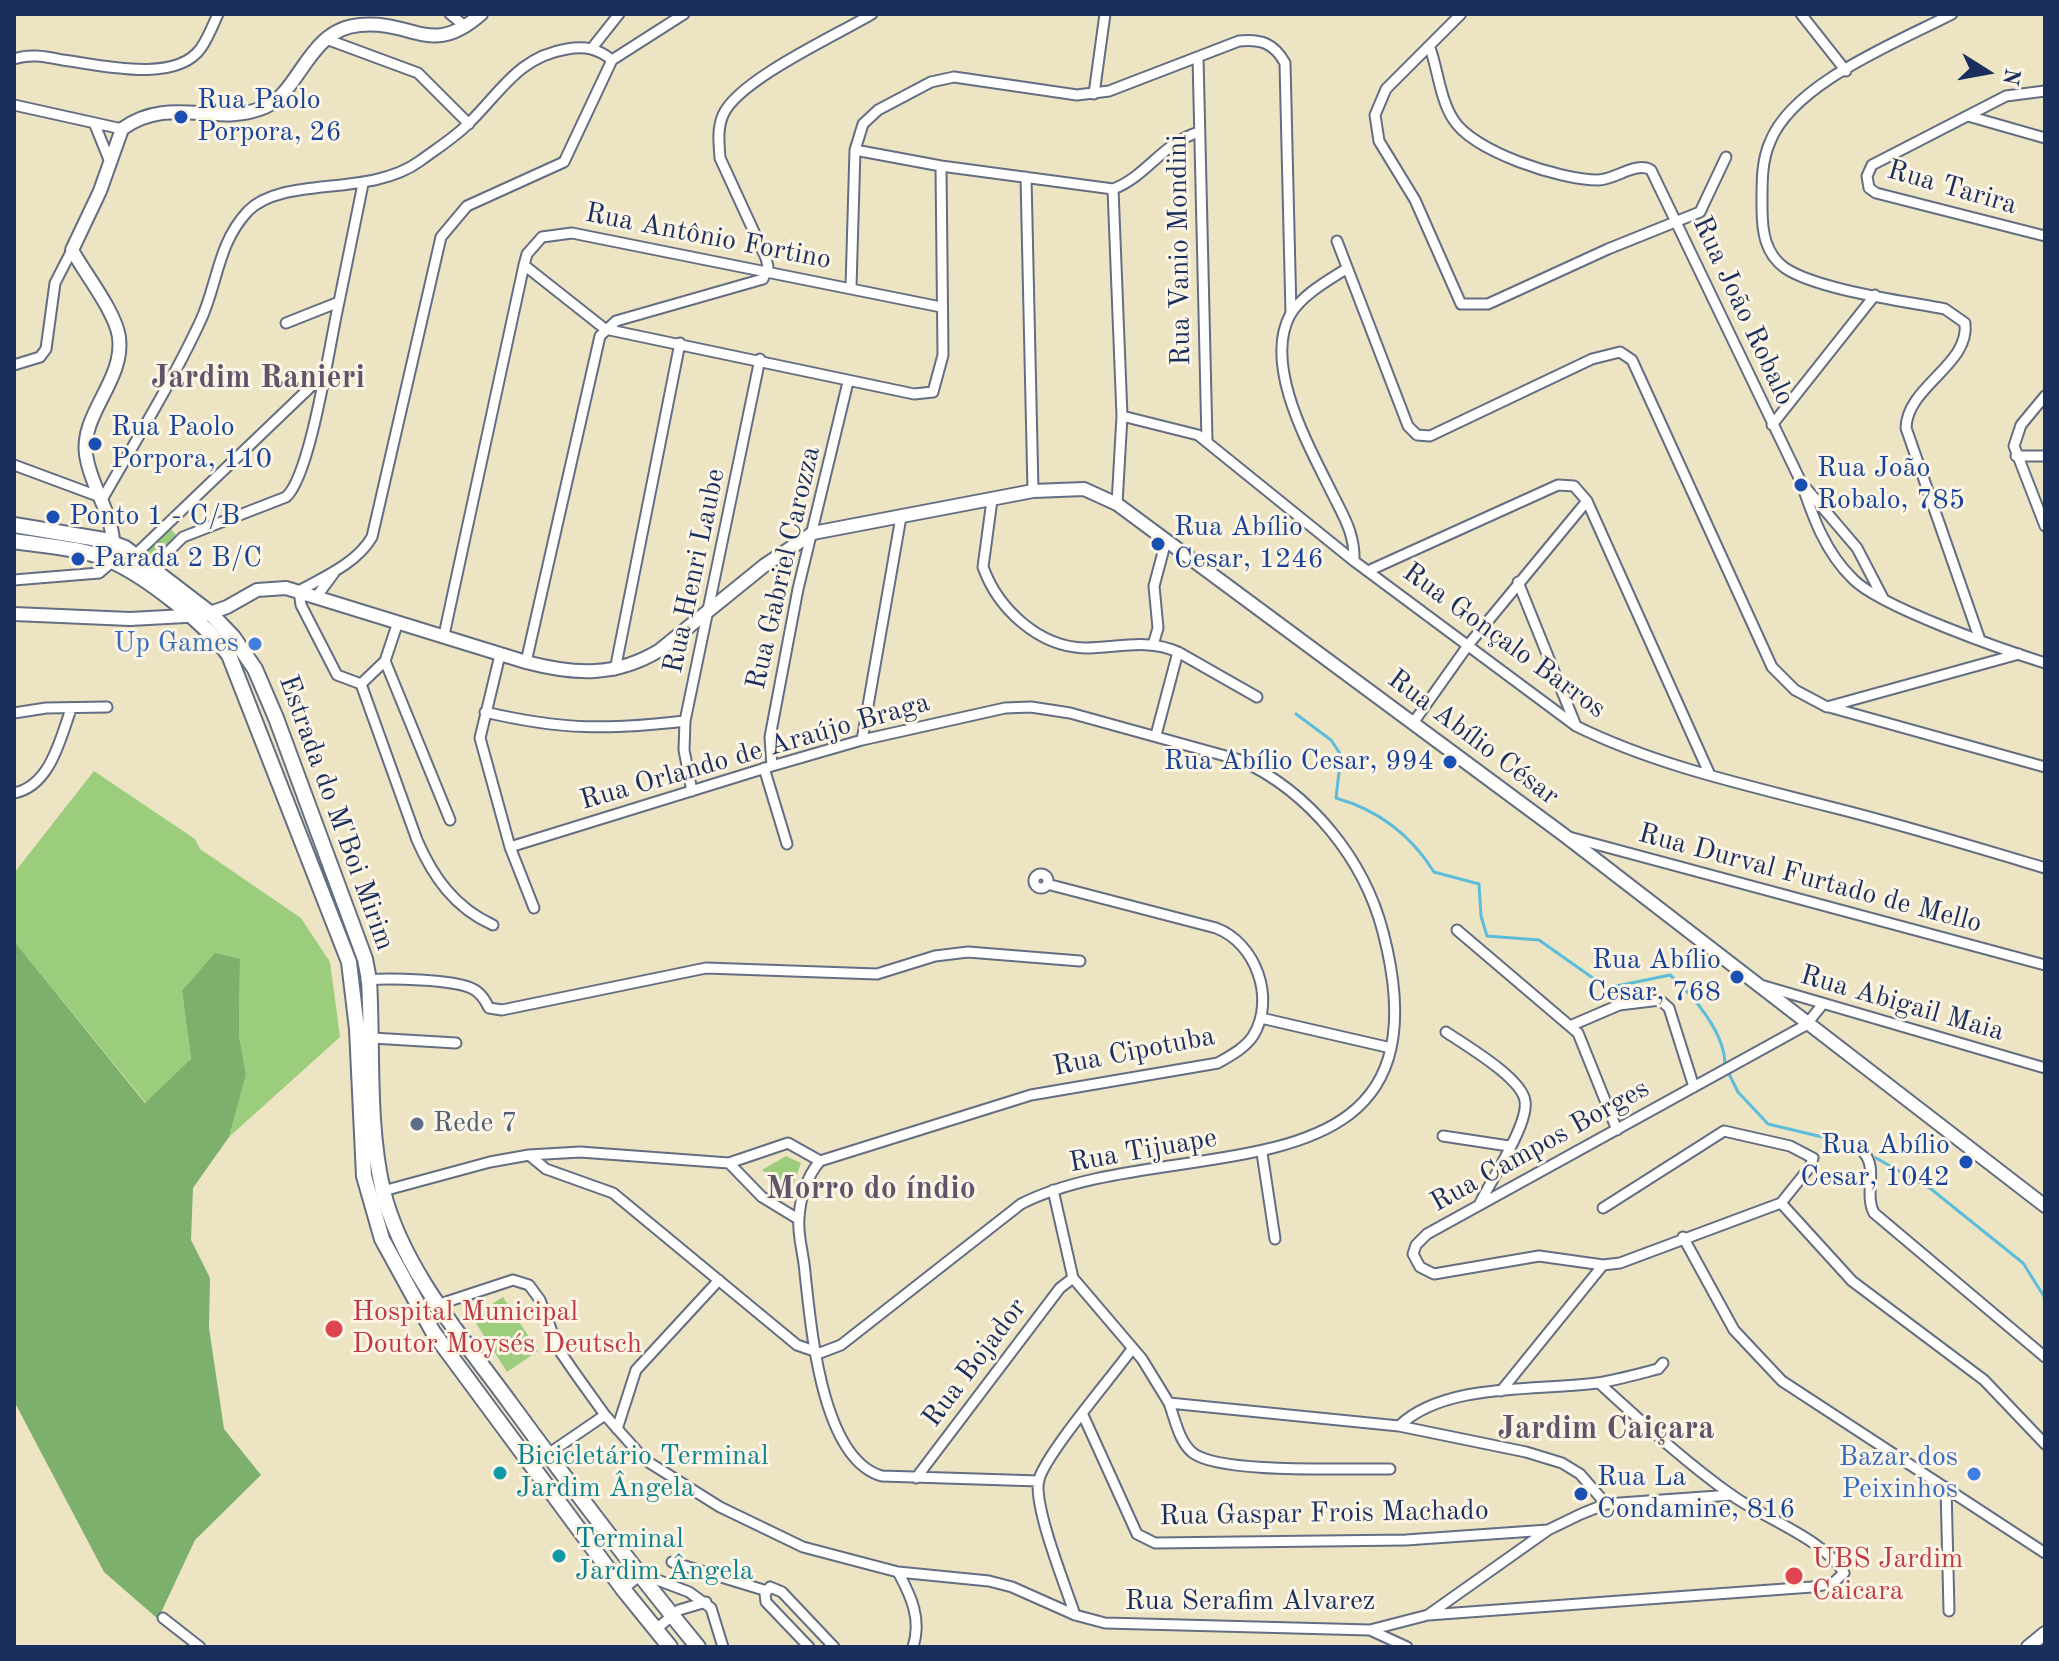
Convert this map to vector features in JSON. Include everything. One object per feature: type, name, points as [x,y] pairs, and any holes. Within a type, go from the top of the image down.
[{"type":"main road","points":[[113,561],[115,544],[103,498],[90,467],[86,443],[115,373],[118,336],[72,256],[122,129],[160,111],[245,112],[267,107],[326,39],[339,30],[382,25],[440,37],[466,27],[481,14]]},
{"type":"main road","name":"Rua Abílio César","points":[[813,533],[1033,491],[1084,489],[1117,504],[1564,835],[1806,1025],[1878,1075],[2045,1206]]},
{"type":"main road","name":"Estrada do M'Boi Mirim","points":[[14,525],[115,544],[135,555],[211,614],[243,651],[276,718],[357,934],[369,980],[383,1191],[412,1259],[440,1304],[638,1577],[698,1647]]},
{"type":"main road","points":[[14,614],[130,619],[211,614],[257,590],[275,587],[317,596],[526,662],[580,673],[615,670],[642,661],[710,613],[765,565],[813,533]]},
{"type":"main road","name":"Estrada do M'Boi Mirim","points":[[14,541],[113,561],[187,615],[229,655],[342,939],[353,982],[366,1186],[382,1239],[424,1316],[623,1589],[670,1647]]},
{"type":"main road","points":[[424,1316],[431,1310],[439,1310],[456,1326]]},
{"type":"main road","points":[[507,1431],[515,1433],[521,1429],[522,1418]]},
{"type":"main road","points":[[2028,1647],[2045,1633]]},
{"type":"street","points":[[14,59],[36,56],[118,68],[182,64],[201,48],[218,14]]},
{"type":"street","points":[[450,14],[466,27]]},
{"type":"street","points":[[592,48],[619,14]]},
{"type":"street","points":[[361,684],[339,677],[301,605],[299,591],[363,550],[374,533],[441,237],[467,206],[564,162],[612,60],[684,14]]},
{"type":"street","points":[[526,662],[597,343],[605,329],[616,321],[763,279],[767,271],[766,258],[720,158],[718,140],[723,114],[743,89],[872,14]]},
{"type":"street","points":[[1094,94],[1105,14]]},
{"type":"street","points":[[1461,14],[1380,97],[1375,125],[1379,141],[1415,200],[1461,304],[1488,304],[1703,209],[1726,157]]},
{"type":"street","points":[[1801,14],[1846,71]]},
{"type":"street","points":[[1952,14],[1846,71],[1793,107],[1770,139],[1763,172],[1764,234],[1770,252],[1785,268],[1875,295],[1945,309],[1965,323],[1964,341],[1910,409],[1906,428],[1980,640]]},
{"type":"street","points":[[326,39],[418,73],[469,124]]},
{"type":"street","points":[[851,287],[855,150],[858,133],[869,117],[940,79],[963,78],[1077,95],[1094,94],[1120,89],[1239,41],[1256,39],[1279,52],[1285,63],[1291,314],[1280,350],[1282,377],[1323,475],[1353,535],[1354,561]]},
{"type":"street","points":[[14,465],[103,498],[199,324],[216,265],[230,235],[249,210],[272,197],[391,179],[408,170],[469,124],[516,70],[532,58],[566,49],[592,48],[612,60]]},
{"type":"street","name":"Rua João Robalo","points":[[1430,48],[1452,119],[1489,148],[1525,164],[1599,181],[1639,168],[1651,170],[1801,482],[1828,548],[1853,580],[1883,598],[1980,640],[2045,663]]},
{"type":"street","name":"Rua Vanio Mondini","points":[[1198,57],[1207,441]]},
{"type":"street","name":"Rua Tarira","points":[[2045,91],[2006,96],[1872,165],[1867,176],[1869,188],[1890,197],[2045,236]]},
{"type":"street","points":[[14,105],[122,129]]},
{"type":"street","points":[[1968,116],[2045,138]]},
{"type":"street","points":[[95,125],[110,162]]},
{"type":"street","points":[[855,150],[941,166],[1113,189],[1131,179],[1172,143],[1199,132]]},
{"type":"street","points":[[524,265],[605,329],[760,359],[848,382],[914,394],[933,392],[943,355],[941,166]]},
{"type":"street","points":[[1026,177],[1033,491]]},
{"type":"street","points":[[153,567],[183,537],[286,497],[295,489],[306,458],[363,184]]},
{"type":"street","points":[[1113,189],[1122,416],[1117,504]]},
{"type":"street","name":"Rua Antônio Fortino","points":[[444,635],[524,265],[527,254],[542,237],[572,233],[941,307]]},
{"type":"street","points":[[1337,241],[1408,426],[1417,435],[1430,436],[1592,359],[1620,352],[1632,360],[1772,667],[1795,690],[1827,707],[2045,767]]},
{"type":"street","points":[[14,365],[40,357],[46,349],[55,283],[72,256]]},
{"type":"street","points":[[1291,314],[1306,297],[1346,269]]},
{"type":"street","points":[[1772,425],[1875,295]]},
{"type":"street","points":[[286,323],[339,302]]},
{"type":"street","points":[[615,670],[680,343]]},
{"type":"street","name":"Rua Henri Laube","points":[[692,791],[684,750],[685,721],[710,613],[760,359]]},
{"type":"street","points":[[135,555],[323,375]]},
{"type":"street","name":"Rua Gabriel Carozza","points":[[787,844],[768,767],[770,737],[848,382]]},
{"type":"street","points":[[2045,396],[2015,435],[2016,456],[2045,526]]},
{"type":"street","name":"Rua Gonçalo Barros","points":[[1122,416],[1188,430],[1207,441],[1354,561],[1576,726],[1632,751],[1710,775],[1892,823],[2045,868]]},
{"type":"street","points":[[2016,456],[2045,456]]},
{"type":"street","name":"Rua João Robalo","points":[[1801,482],[1857,548],[1883,598]]},
{"type":"street","points":[[1368,571],[1558,485],[1574,486],[1587,501],[1710,775]]},
{"type":"street","points":[[992,500],[983,567],[1014,616],[1024,625],[1060,644],[1084,648],[1153,645],[1178,652],[1257,697]]},
{"type":"street","points":[[1413,723],[1469,644],[1587,501]]},
{"type":"street","points":[[862,740],[901,517]]},
{"type":"street","points":[[169,523],[183,537]]},
{"type":"street","points":[[1153,645],[1158,624],[1154,586],[1166,541]]},
{"type":"street","points":[[14,580],[99,573],[113,561]]},
{"type":"street","points":[[317,596],[336,570]]},
{"type":"street","points":[[1518,582],[1576,726]]},
{"type":"street","points":[[361,684],[385,661],[398,622]]},
{"type":"street","points":[[1156,735],[1178,652]]},
{"type":"street","points":[[1827,707],[2019,654]]},
{"type":"street","points":[[500,655],[480,738],[510,847],[534,908]]},
{"type":"street","points":[[385,661],[450,820]]},
{"type":"street","points":[[361,684],[428,864],[462,906],[493,925]]},
{"type":"street","points":[[14,713],[107,707]]},
{"type":"street","name":"Rua Orlando de Araújo Braga","points":[[510,847],[862,740],[980,711],[1014,707],[1048,709]]},
{"type":"street","points":[[14,793],[29,789],[42,777],[71,709]]},
{"type":"street","name":"Rua Tijuape","points":[[812,1352],[841,1345],[1021,1204],[1053,1190],[1113,1174],[1262,1153],[1321,1131],[1358,1104],[1376,1085],[1391,1048],[1395,1010],[1390,958],[1371,897],[1340,842],[1297,798],[1255,766],[1156,735],[1048,709]]},
{"type":"street","points":[[485,712],[583,729],[685,721]]},
{"type":"street","name":"Rua Durval Furtado de Mello","points":[[1564,835],[2045,965]]},
{"type":"street","points":[[1047,884],[1226,932],[1248,952],[1256,966],[1261,986],[1261,1018],[1391,1048]]},
{"type":"street","points":[[1457,930],[1580,1037],[1617,1130]]},
{"type":"street","points":[[353,982],[399,979],[469,987],[479,993],[489,1008],[510,1010],[706,968],[877,974],[935,956],[968,952],[1080,961]]},
{"type":"street","name":"Rua Abigail Maia","points":[[1754,982],[1822,1005],[2043,1069]]},
{"type":"street","name":"Rua Campos Borges","points":[[1570,1026],[1619,1005],[1660,1000],[1669,1008],[1694,1087]]},
{"type":"street","name":"Rua Campos Borges","points":[[1603,1265],[1539,1256],[1434,1274],[1420,1267],[1413,1250],[1427,1234],[1480,1203],[1806,1025],[1822,1005]]},
{"type":"street","name":"Rua Cipotuba","points":[[820,1161],[1031,1095],[1218,1063],[1247,1042],[1261,1018]]},
{"type":"street","points":[[1446,1032],[1498,1069],[1521,1092],[1524,1110],[1480,1203]]},
{"type":"street","points":[[372,1038],[456,1043]]},
{"type":"street","points":[[1501,1391],[1603,1265],[1620,1263],[1781,1203],[1810,1167],[1810,1153],[1724,1131],[1603,1208]]},
{"type":"street","points":[[1443,1136],[1509,1146]]},
{"type":"street","points":[[383,1191],[490,1162],[529,1155],[580,1152],[729,1163],[788,1143],[820,1161],[808,1179],[798,1219],[812,1352],[816,1371],[852,1458],[868,1472],[916,1478],[1039,1481]]},
{"type":"street","points":[[1262,1153],[1275,1239]]},
{"type":"street","points":[[1864,1153],[1870,1161],[1869,1201],[1874,1213],[2045,1357]]},
{"type":"street","points":[[529,1155],[546,1169],[613,1193],[788,1338],[812,1352]]},
{"type":"street","points":[[729,1163],[762,1197],[798,1219]]},
{"type":"street","points":[[1053,1190],[1073,1278],[1152,1373],[1169,1403],[1186,1445],[1193,1453],[1221,1464],[1390,1469]]},
{"type":"street","points":[[1781,1203],[1852,1281],[1984,1380],[2045,1444]]},
{"type":"street","points":[[1683,1237],[1734,1330],[1772,1372],[2045,1553]]},
{"type":"street","name":"Rua Bojador","points":[[916,1478],[1060,1288],[1073,1278]]},
{"type":"street","name":"Rua Serafim Alvarez","points":[[440,1304],[513,1280],[529,1285],[540,1300],[559,1350],[605,1415],[645,1460],[720,1507],[803,1547],[898,1572],[989,1581],[1012,1587],[1075,1615],[1135,1625],[1370,1630],[1428,1615],[1812,1587],[1833,1583],[1844,1573],[1821,1549],[1732,1495]]},
{"type":"street","points":[[617,1429],[636,1370],[719,1280]]},
{"type":"street","points":[[1075,1615],[1042,1513],[1039,1481],[1132,1349]]},
{"type":"street","points":[[1399,1426],[1429,1405],[1501,1391],[1599,1383],[1658,1369],[1663,1363]]},
{"type":"street","points":[[1599,1383],[1650,1430],[1732,1495]]},
{"type":"street","points":[[1169,1403],[1399,1426],[1562,1463],[1591,1484],[1606,1504]]},
{"type":"street","points":[[548,1454],[605,1415]]},
{"type":"street","name":"Rua Gaspar Frois Machado","points":[[1083,1415],[1137,1534],[1155,1543],[1406,1540],[1548,1530]]},
{"type":"street","points":[[1946,1487],[1949,1611]]},
{"type":"street","points":[[1428,1615],[1548,1530],[1606,1504],[1732,1495]]},
{"type":"street","points":[[672,1562],[767,1591],[774,1587],[834,1647]]},
{"type":"street","points":[[898,1572],[915,1608],[917,1635],[913,1647]]},
{"type":"street","points":[[623,1589],[638,1577],[659,1578],[706,1602],[711,1608],[723,1647]]},
{"type":"street","points":[[767,1591],[766,1602],[809,1647]]},
{"type":"street","points":[[655,1630],[672,1615],[706,1602]]},
{"type":"street","points":[[163,1618],[200,1647]]},
{"type":"street","points":[[1370,1630],[1407,1647]]},
{"type":"green space","points":[[167,525],[178,537],[154,561],[142,553]]},
{"type":"green space","points":[[94,771],[195,839],[200,849],[301,918],[330,962],[340,1037],[229,1137],[246,1075],[239,1035],[240,959],[182,991],[191,1060],[146,1103],[14,941],[14,873]]},
{"type":"green space","points":[[14,941],[145,1103],[191,1059],[182,991],[215,953],[240,959],[239,1035],[246,1075],[229,1137],[193,1188],[191,1240],[210,1278],[209,1328],[224,1429],[261,1475],[195,1540],[158,1619],[104,1572],[14,1401]]},
{"type":"green space","points":[[786,1156],[801,1163],[791,1191],[762,1170]]},
{"type":"green space","points":[[503,1297],[538,1351],[507,1372],[472,1317]]},
{"type":"waterway","points":[[1296,714],[1331,740],[1341,755],[1336,798],[1366,809],[1404,835],[1434,872],[1479,884],[1481,916],[1487,936],[1539,940],[1607,988],[1670,975],[1689,993],[1714,1028],[1724,1053],[1725,1065]]},
{"type":"waterway","points":[[1728,1072],[1738,1092],[1768,1124],[1860,1146]]},
{"type":"waterway","points":[[1876,1158],[1931,1189],[2023,1263],[2045,1298]]},
{"type":"place","name":"Rua Paolo Porpora, 26","points":[[181,117]]},
{"type":"place","name":"Rua Paolo Porpora, 110","points":[[95,444]]},
{"type":"place","name":"Rua João Robalo, 785","points":[[1801,485]]},
{"type":"place","name":"Ponto 1 - C/B","points":[[53,517]]},
{"type":"place","name":"Rua Abílio Cesar, 1246","points":[[1158,544]]},
{"type":"place","name":"Parada 2 B/C","points":[[78,559]]},
{"type":"place","name":"Up Games","points":[[255,644]]},
{"type":"place","name":"Rua Abílio Cesar, 994","points":[[1450,762]]},
{"type":"place","name":"Rua Abílio Cesar, 768","points":[[1737,977]]},
{"type":"place","name":"Rede 7","points":[[417,1124]]},
{"type":"place","name":"Rua Abílio Cesar, 1042","points":[[1966,1162]]},
{"type":"place","name":"Hospital Municipal Doutor Moysés Deutsch","points":[[334,1329]]},
{"type":"place","name":"Bicicletário Terminal Jardim Ângela","points":[[500,1473]]},
{"type":"place","name":"Bazar dos Peixinhos","points":[[1974,1474]]},
{"type":"place","name":"Rua La Condamine, 816","points":[[1581,1494]]},
{"type":"place","name":"Terminal Jardim Ângela","points":[[559,1556]]},
{"type":"place","name":"UBS Jardim Caicara","points":[[1794,1576]]},
{"type":"district","name":"Jardim Ranieri","points":[[258,379]]},
{"type":"district","name":"Morro do índio","points":[[871,1190]]},
{"type":"district","name":"Jardim Caiçara","points":[[1606,1430]]}]
